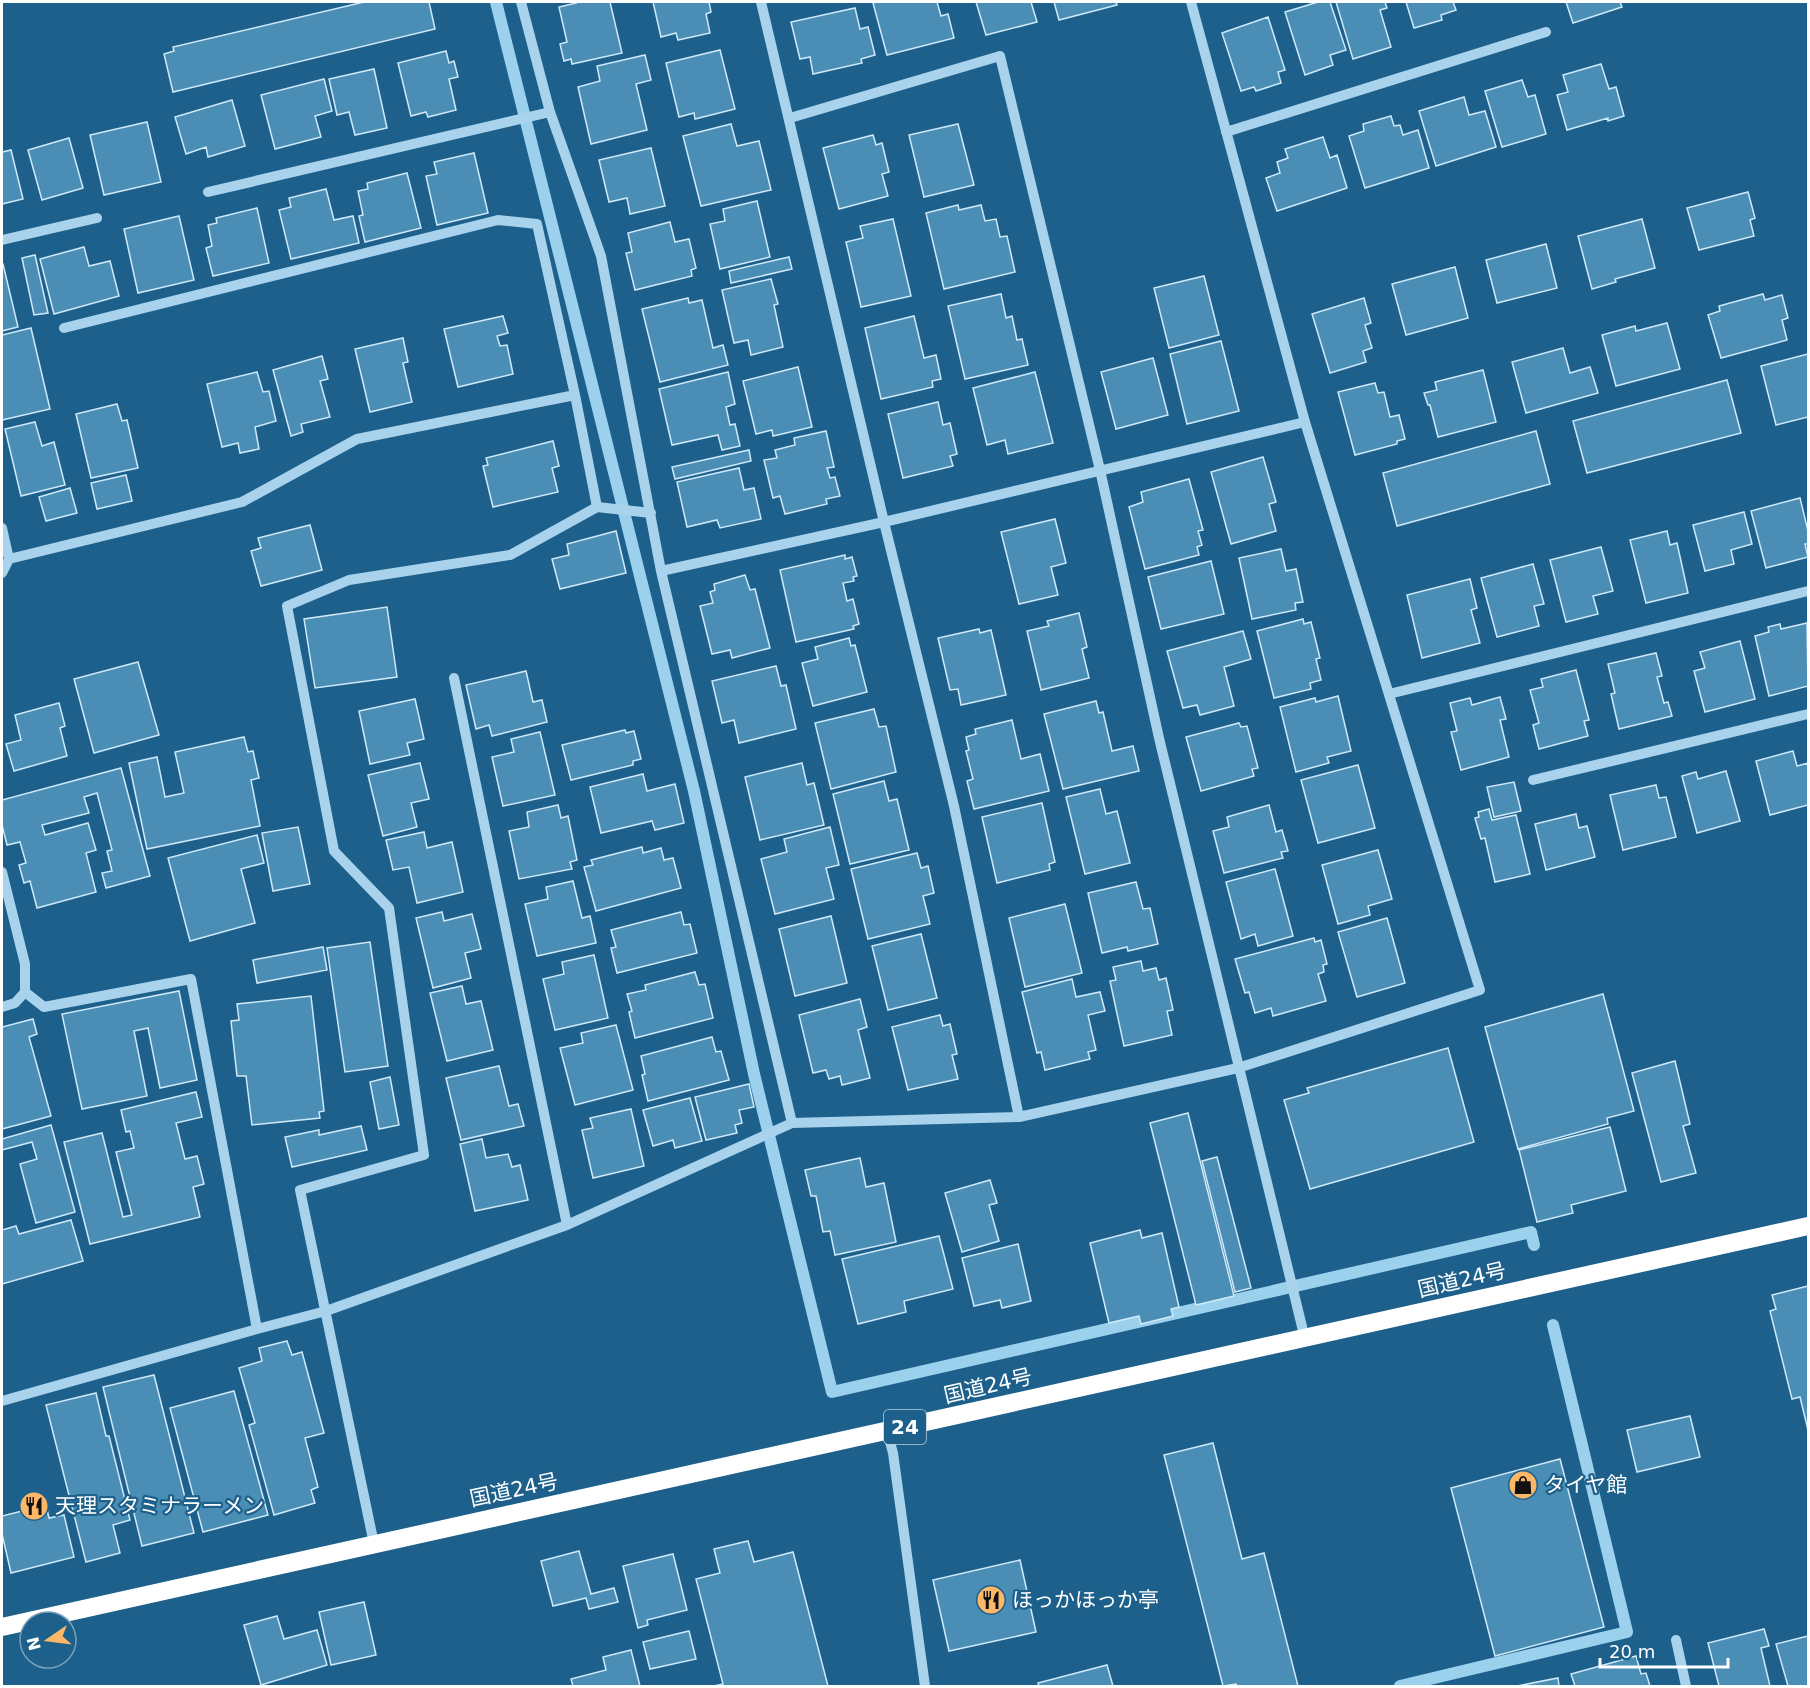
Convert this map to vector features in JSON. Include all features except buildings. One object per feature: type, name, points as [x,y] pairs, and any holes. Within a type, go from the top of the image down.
[{"type":"highway","name":"国道24号","points":[[2,1627],[1809,1226]]},
{"type":"street","points":[[521,2],[550,112],[601,256],[661,571],[792,1123]]},
{"type":"street","points":[[762,2],[884,522],[954,806],[1019,1117]]},
{"type":"street","points":[[2,1401],[326,1311],[567,1225],[792,1123],[1019,1117],[1238,1068],[1480,990],[1305,422],[1191,2]]},
{"type":"street","points":[[1226,132],[1546,32]]},
{"type":"street","points":[[790,117],[1000,56],[1100,470],[1159,738],[1305,1339]]},
{"type":"street","points":[[208,192],[550,112]]},
{"type":"street","points":[[2,240],[97,218]]},
{"type":"street","points":[[64,328],[498,220],[537,224],[597,507]]},
{"type":"street","points":[[9,559],[242,502],[357,439],[575,396]]},
{"type":"street","points":[[661,571],[884,522],[1305,422]]},
{"type":"street","points":[[374,1544],[300,1190],[424,1155],[389,908],[334,851],[287,606],[349,580],[510,555],[597,507],[651,513]]},
{"type":"street","points":[[2,528],[9,559],[2,573]]},
{"type":"street","points":[[1389,694],[1809,591]]},
{"type":"street","points":[[454,678],[567,1225]]},
{"type":"street","points":[[1533,780],[1809,714]]},
{"type":"street","points":[[2,872],[25,964],[25,992],[15,1003],[2,1007]]},
{"type":"street","points":[[25,992],[45,1008],[191,979],[257,1329]]},
{"type":"street","points":[[887,1431],[893,1453],[925,1686]]},
{"type":"street","points":[[1676,1640],[1686,1686]]},
{"type":"waterway","points":[[496,2],[694,791],[754,1074],[832,1392],[1531,1232],[1534,1245]]},
{"type":"waterway","points":[[1400,1686],[1627,1632],[1553,1325]]},
{"type":"place","name":"タイヤ館","points":[[1523,1485]]},
{"type":"place","name":"天理スタミナラーメン","points":[[34,1506]]},
{"type":"place","name":"ほっかほっか亭","points":[[991,1600]]}]
